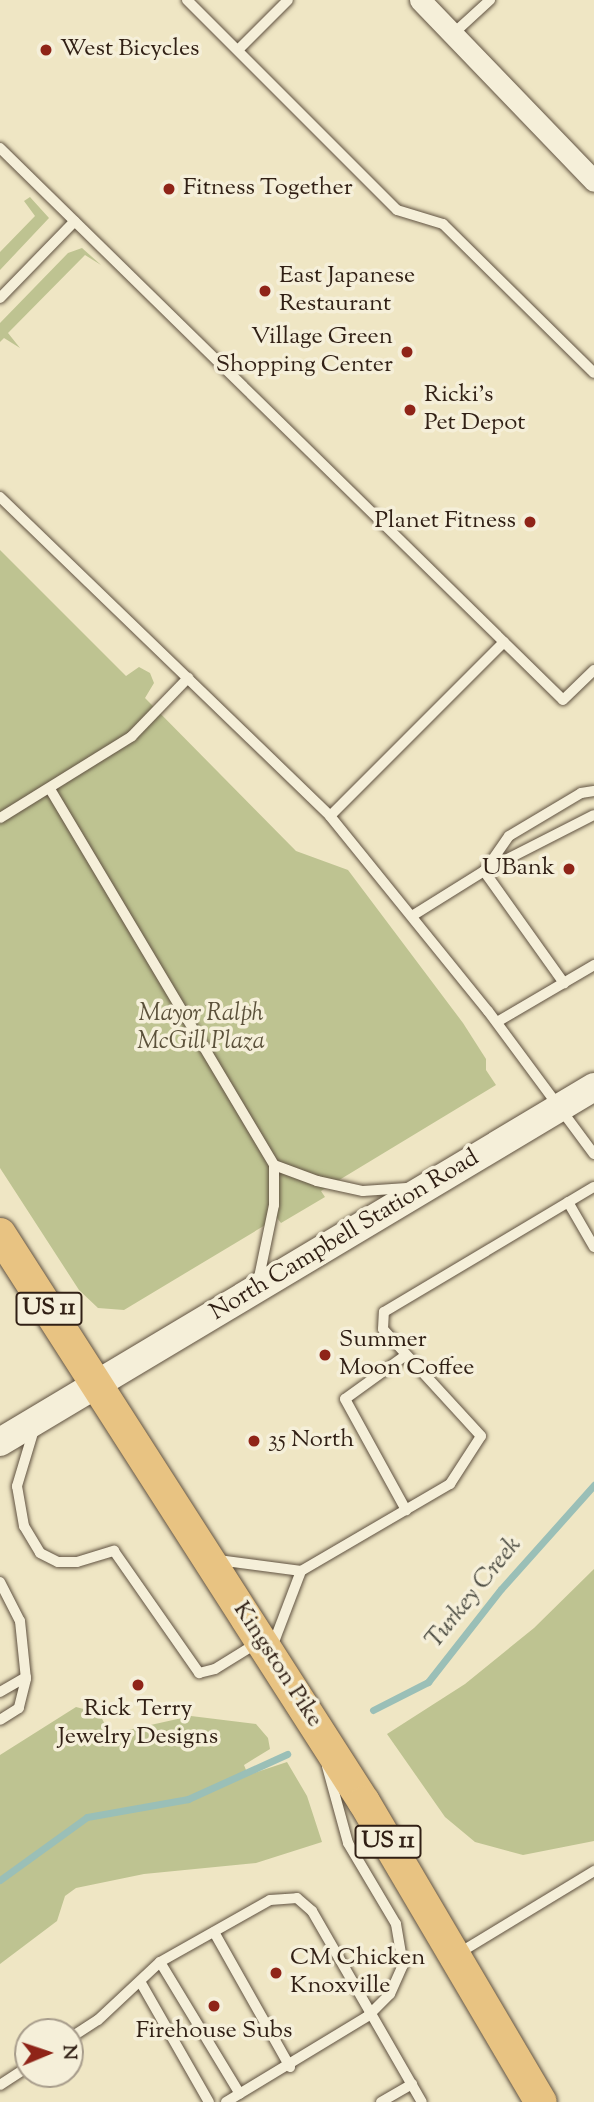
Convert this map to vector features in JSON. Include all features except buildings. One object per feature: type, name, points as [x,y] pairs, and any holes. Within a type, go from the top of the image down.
[{"type":"main road","name":"North Campbell Station Road","points":[[0,1442],[594,1087]]},
{"type":"main road","name":"Kingston Pike","points":[[0,1234],[319,1730],[456,1955],[541,2102]]},
{"type":"street","points":[[420,0],[594,181]]},
{"type":"lane","points":[[187,0],[239,49],[397,210],[443,224],[594,373]]},
{"type":"lane","points":[[239,49],[288,0]]},
{"type":"lane","points":[[454,33],[490,0]]},
{"type":"lane","points":[[0,148],[563,699],[594,670]]},
{"type":"lane","points":[[0,298],[75,220]]},
{"type":"lane","points":[[0,497],[330,816],[497,1022],[594,1154]]},
{"type":"lane","points":[[330,816],[504,642]]},
{"type":"lane","points":[[0,818],[132,736],[188,678]]},
{"type":"lane","points":[[50,789],[274,1165],[274,1205],[256,1289]]},
{"type":"lane","points":[[484,871],[509,836],[581,793],[594,792]]},
{"type":"lane","points":[[412,916],[484,871],[594,815]]},
{"type":"lane","points":[[484,871],[564,983]]},
{"type":"lane","points":[[497,1022],[594,965]]},
{"type":"lane","points":[[274,1165],[317,1181],[363,1191],[434,1183]]},
{"type":"lane","points":[[37,1420],[18,1486],[24,1526],[40,1553],[58,1562],[77,1562],[114,1551],[199,1673],[215,1669],[266,1647],[300,1572],[450,1484],[481,1436],[383,1329],[384,1312],[594,1187]]},
{"type":"lane","points":[[568,1202],[594,1247]]},
{"type":"lane","points":[[406,1355],[345,1399],[406,1510]]},
{"type":"lane","points":[[209,1559],[300,1572]]},
{"type":"lane","points":[[0,1582],[20,1621],[26,1676],[19,1708],[0,1720]]},
{"type":"lane","points":[[0,1692],[26,1676]]},
{"type":"lane","points":[[226,2102],[290,2067],[368,2016],[396,1982],[403,1965],[402,1940],[348,1843],[319,1730]]},
{"type":"lane","points":[[456,1955],[594,1871]]},
{"type":"lane","points":[[84,2027],[141,1983],[160,1962],[270,1900],[297,1898],[312,1911],[368,2016],[422,2102]]},
{"type":"lane","points":[[214,1932],[290,2067]]},
{"type":"lane","points":[[160,1962],[240,2094]]},
{"type":"lane","points":[[141,1983],[209,2102]]},
{"type":"lane","points":[[381,2102],[412,2084]]},
{"type":"green space","points":[[30,197],[49,218],[0,270],[0,252],[35,216],[24,201]]},
{"type":"green space","points":[[82,248],[101,265],[85,255],[8,333],[20,348],[4,338],[0,342],[0,323],[68,253]]},
{"type":"green space","name":"Mayor Ralph McGill Plaza","points":[[0,550],[126,676],[139,667],[150,673],[154,683],[145,698],[296,851],[348,870],[463,1023],[486,1059],[486,1070],[496,1085],[321,1191],[325,1197],[281,1223],[277,1218],[124,1310],[98,1308],[79,1290],[0,1168]]},
{"type":"green space","points":[[594,1569],[594,1841],[523,1855],[475,1842],[445,1817],[387,1734],[465,1684],[534,1628]]},
{"type":"green space","points":[[76,1707],[99,1713],[110,1734],[191,1716],[256,1724],[268,1738],[270,1749],[244,1765],[248,1775],[287,1762],[307,1796],[322,1842],[256,1863],[144,1874],[76,1888],[65,1896],[57,1921],[0,1964],[0,1755]]},
{"type":"waterway","name":"Turkey Creek","points":[[373,1710],[428,1682],[501,1589],[594,1485]]},
{"type":"waterway","name":"Turkey Creek","points":[[0,1880],[87,1817],[188,1799],[287,1754]]},
{"type":"place","name":"West Bicycles","points":[[46,50]]},
{"type":"place","name":"Fitness Together","points":[[169,189]]},
{"type":"place","name":"East Japanese Restaurant","points":[[265,291]]},
{"type":"place","name":"Village Green Shopping Center","points":[[407,352]]},
{"type":"place","name":"Ricki's Pet Depot","points":[[410,410]]},
{"type":"place","name":"Planet Fitness","points":[[530,522]]},
{"type":"place","name":"UBank","points":[[569,869]]},
{"type":"place","name":"Summer Moon Coffee","points":[[325,1355]]},
{"type":"place","name":"35 North","points":[[254,1441]]},
{"type":"place","name":"Rick Terry Jewelry Designs","points":[[138,1685]]},
{"type":"place","name":"CM Chicken Knoxville","points":[[276,1973]]},
{"type":"place","name":"Firehouse Subs","points":[[214,2006]]}]
